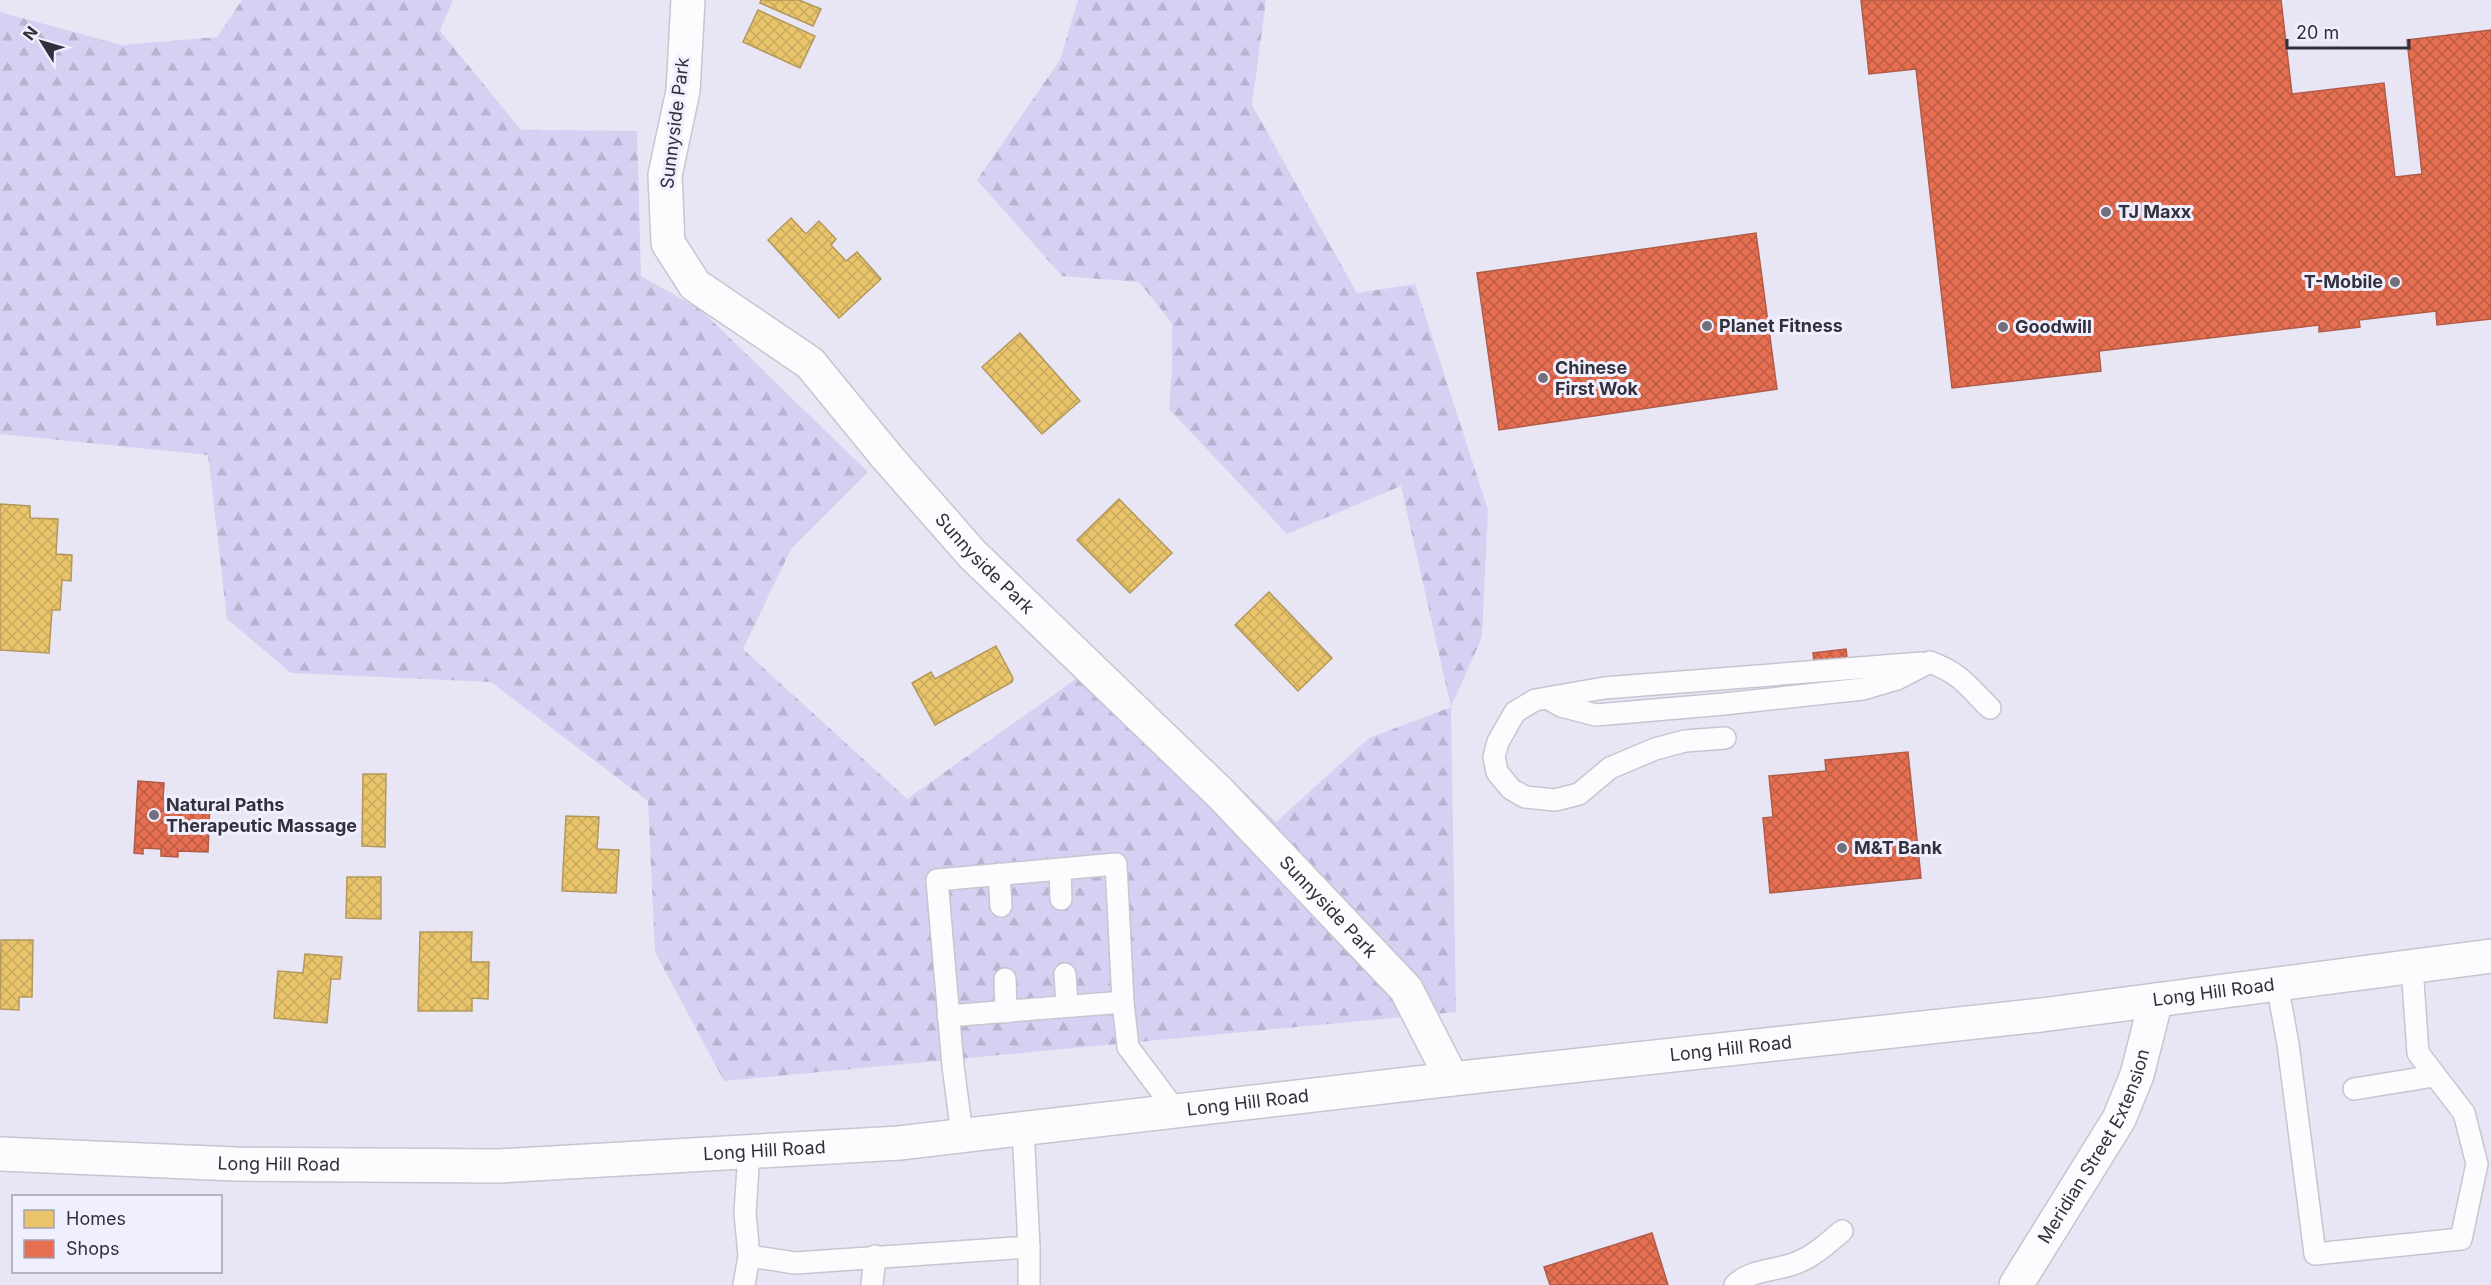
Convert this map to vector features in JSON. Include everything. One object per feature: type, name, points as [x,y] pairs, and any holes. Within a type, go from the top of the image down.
[{"type":"main road","name":"Sunnyside Park","points":[[688,0],[683,91],[665,175],[668,243],[695,285],[810,363],[887,457],[972,554],[1220,793],[1406,989],[1452,1079]]},
{"type":"main road","name":"Long Hill Road","points":[[0,1154],[236,1164],[499,1166],[899,1143],[1452,1079],[2041,1015],[2491,956]]},
{"type":"main road","name":"Meridian Street Extension","points":[[2016,1285],[2119,1119],[2137,1075],[2156,1000]]},
{"type":"lane","points":[[1725,738],[1685,741],[1655,748],[1610,768],[1591,787],[1568,799],[1525,797],[1503,782],[1497,772],[1494,757],[1501,735],[1515,712],[1535,700],[1547,698],[1561,706],[1596,715],[1724,704],[1863,689],[1897,679],[1930,662],[1949,669],[1966,681],[1990,708]]},
{"type":"lane","points":[[962,1134],[948,1016],[937,880],[1116,864],[1123,1002],[1128,1047],[1176,1111]]},
{"type":"lane","points":[[1060,869],[1061,899]]},
{"type":"lane","points":[[999,874],[1001,906]]},
{"type":"lane","points":[[2277,984],[2288,1044],[2315,1254],[2461,1239],[2477,1164],[2464,1113],[2418,1053],[2412,967]]},
{"type":"lane","points":[[1065,974],[1067,1006]]},
{"type":"lane","points":[[1005,979],[1006,1012]]},
{"type":"lane","points":[[948,1016],[1123,1002]]},
{"type":"lane","points":[[2354,1089],[2434,1076]]},
{"type":"lane","points":[[1023,1128],[1029,1285]]},
{"type":"lane","points":[[744,1285],[749,1256],[745,1213],[749,1152]]},
{"type":"lane","points":[[1735,1285],[1763,1270],[1797,1263],[1822,1248],[1842,1231]]},
{"type":"lane","points":[[749,1256],[795,1263],[1029,1247]]},
{"type":"lane","points":[[872,1285],[875,1256]]},
{"type":"green space","points":[[242,0],[453,0],[440,31],[521,130],[637,131],[641,276],[701,310],[868,472],[791,549],[743,649],[907,799],[1104,659],[1276,822],[1369,738],[1451,707],[1456,1012],[724,1081],[655,952],[648,801],[491,682],[291,673],[227,619],[208,455],[0,434],[0,12],[122,45],[217,37]]},
{"type":"green space","points":[[1078,0],[1266,0],[1252,105],[1357,293],[1415,284],[1488,510],[1482,637],[1451,707],[1401,486],[1287,534],[1169,409],[1172,323],[1139,282],[1062,276],[977,180],[1060,60]]},
{"type":"building: Homes","points":[[761,0],[799,0],[821,9],[813,26],[760,3]]},
{"type":"building: Homes","points":[[758,10],[815,36],[800,68],[743,42]]},
{"type":"building: Homes","points":[[791,218],[806,234],[819,221],[836,239],[831,245],[846,261],[857,252],[881,279],[839,318],[768,240]]},
{"type":"building: Homes","points":[[1020,333],[1080,401],[1042,434],[982,367]]},
{"type":"building: Homes","points":[[1119,499],[1172,553],[1130,593],[1077,540]]},
{"type":"building: Homes","points":[[0,504],[30,506],[30,518],[58,519],[56,554],[72,555],[71,581],[62,580],[60,610],[52,610],[49,653],[0,650]]},
{"type":"building: Homes","points":[[1269,592],[1332,658],[1298,691],[1235,625]]},
{"type":"building: Homes","points":[[996,646],[1013,678],[1012,682],[935,725],[912,683],[931,672],[935,679]]},
{"type":"building: Homes","points":[[363,774],[386,774],[385,847],[362,846]]},
{"type":"building: Homes","points":[[566,816],[599,817],[597,849],[619,850],[616,893],[562,891]]},
{"type":"building: Homes","points":[[347,877],[381,877],[381,919],[346,918]]},
{"type":"building: Homes","points":[[420,932],[472,932],[471,962],[489,962],[488,999],[472,998],[472,1011],[418,1011]]},
{"type":"building: Homes","points":[[1,940],[33,940],[32,997],[19,997],[19,1010],[0,1009]]},
{"type":"building: Homes","points":[[305,954],[342,957],[340,979],[331,979],[327,1023],[274,1018],[278,971],[303,973]]},
{"type":"building: Shops","points":[[1861,0],[2281,0],[2292,94],[2384,83],[2395,177],[2422,174],[2407,40],[2491,30],[2491,319],[2437,325],[2436,311],[2359,320],[2360,327],[2319,332],[2319,325],[2099,351],[2101,371],[1952,388],[1916,69],[1869,74]]},
{"type":"building: Shops","points":[[1756,233],[1777,389],[1499,430],[1477,273]]},
{"type":"building: Shops","points":[[1846,649],[1852,700],[1819,704],[1813,653]]},
{"type":"building: Shops","name":"M&T Bank","points":[[1908,752],[1921,878],[1770,893],[1763,818],[1773,817],[1769,776],[1826,771],[1825,760]]},
{"type":"building: Shops","points":[[138,781],[164,783],[163,799],[210,801],[208,852],[178,851],[178,857],[161,856],[161,849],[143,848],[143,854],[134,853]]},
{"type":"building: Shops","points":[[1652,1233],[1668,1285],[1550,1285],[1544,1267]]},
{"type":"place","name":"TJ Maxx","points":[[2106,212]]},
{"type":"place","name":"T-Mobile","points":[[2395,282]]},
{"type":"place","name":"Planet Fitness","points":[[1707,326]]},
{"type":"place","name":"Goodwill","points":[[2003,327]]},
{"type":"place","name":"Chinese First Wok","points":[[1543,378]]},
{"type":"place","name":"Natural Paths Therapeutic Massage","points":[[154,815]]},
{"type":"place","name":"M&T Bank","points":[[1842,848]]}]
